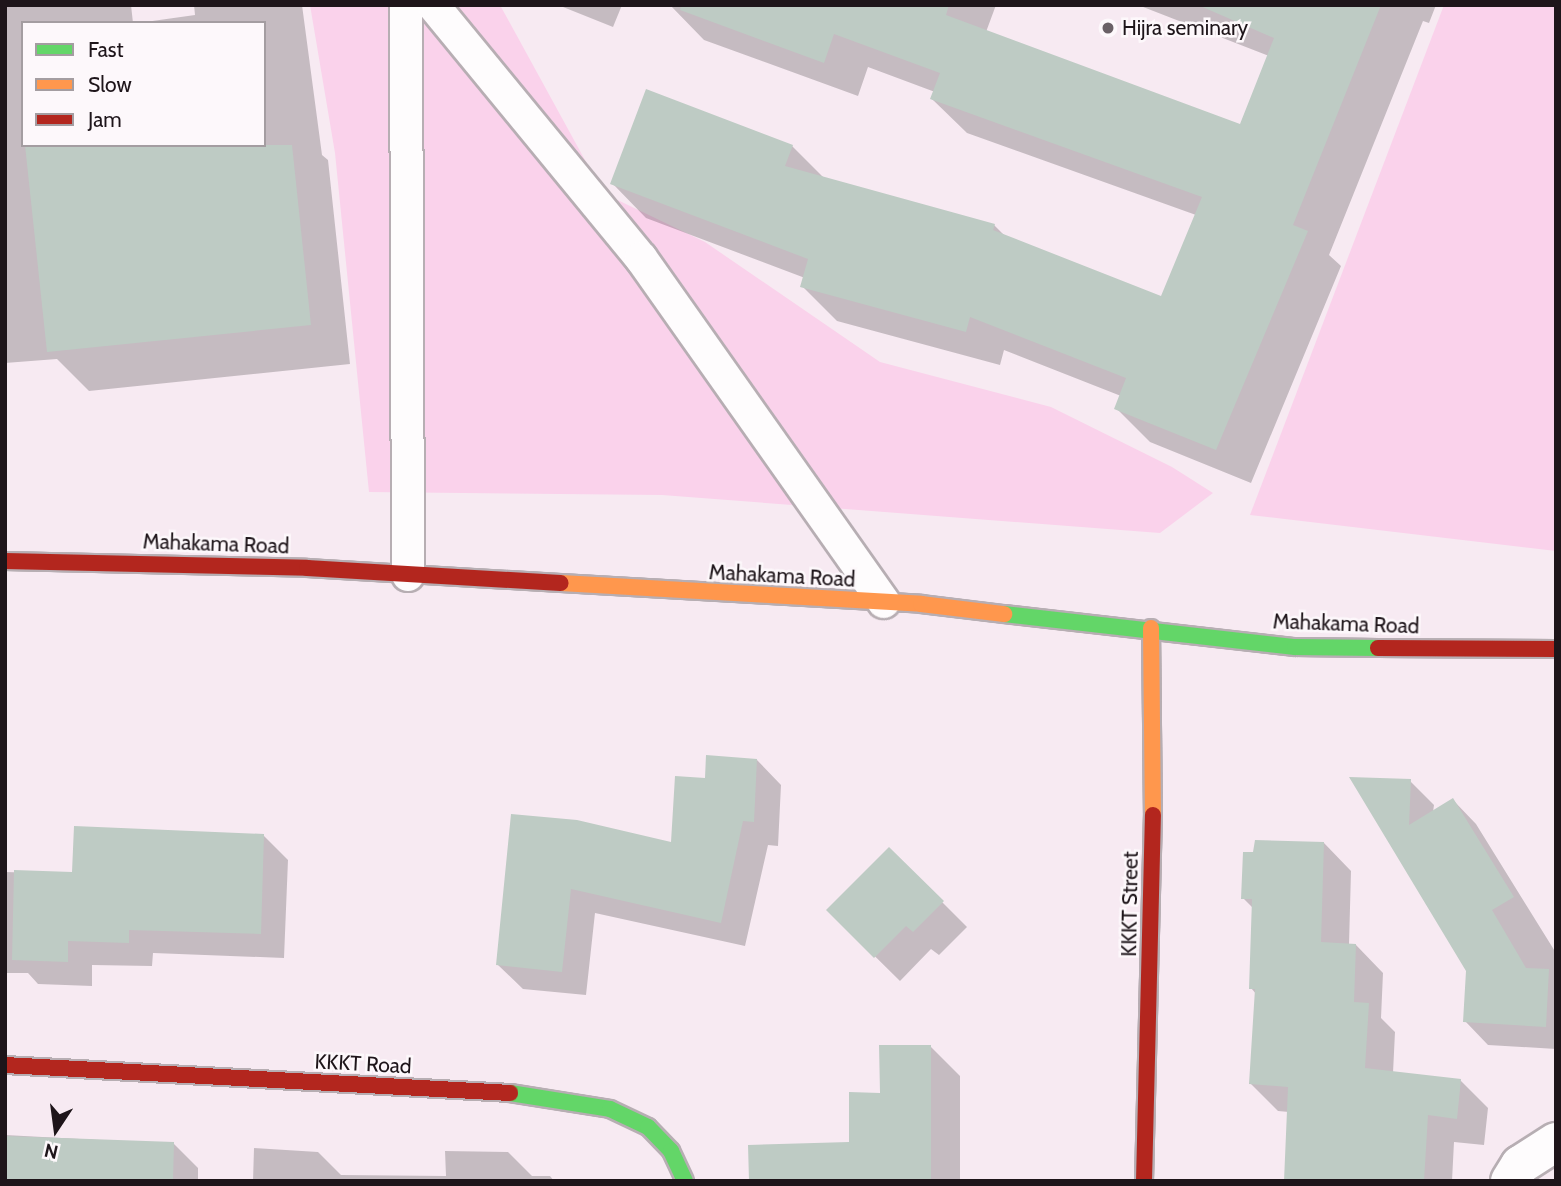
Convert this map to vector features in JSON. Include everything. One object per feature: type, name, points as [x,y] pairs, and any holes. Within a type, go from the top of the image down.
[{"type":"street","name":"Mahakama Road","points":[[5,561],[408,575],[884,602],[1151,628],[1295,647],[1556,649]]},
{"type":"street","name":"KKKT Street","points":[[1144,1181],[1154,768],[1151,628]]},
{"type":"street","name":"KKKT Road","points":[[5,1065],[530,1094],[610,1109],[648,1127],[671,1151],[685,1181]]},
{"type":"street","points":[[1510,1181],[1520,1165],[1556,1142]]},
{"type":"lane","points":[[406,5],[408,575]]},
{"type":"lane","points":[[433,5],[640,258],[884,602]]},
{"type":"shaded area","points":[[310,5],[500,5],[603,193],[705,242],[880,362],[1051,407],[1172,467],[1213,493],[1160,533],[662,495],[369,492],[335,153]]},
{"type":"shaded area","points":[[1444,5],[1556,5],[1556,551],[1250,515]]},
{"type":"building","points":[[681,5],[949,5],[946,15],[1240,124],[1274,38],[1198,5],[1381,5],[1293,225],[1308,231],[1216,450],[1114,409],[1126,378],[970,317],[966,332],[800,287],[808,259],[610,184],[646,89],[793,145],[785,166],[995,224],[993,230],[1161,296],[1202,197],[930,99],[940,73],[834,34],[824,63],[680,10]]},
{"type":"building","points":[[292,145],[311,325],[47,352],[25,147]]},
{"type":"building","points":[[706,755],[757,759],[754,822],[743,821],[721,923],[571,889],[562,972],[496,965],[511,814],[577,820],[671,842],[675,776],[705,778]]},
{"type":"building","points":[[1349,777],[1411,779],[1409,825],[1453,798],[1514,897],[1492,910],[1526,968],[1549,969],[1546,1027],[1463,1022],[1466,971]]},
{"type":"building","points":[[74,826],[264,834],[261,934],[129,930],[129,943],[68,941],[68,962],[12,960],[14,870],[72,872]]},
{"type":"building","points":[[1255,840],[1324,842],[1321,942],[1356,944],[1354,1002],[1369,1003],[1365,1068],[1461,1079],[1457,1119],[1428,1115],[1424,1181],[1284,1181],[1288,1087],[1249,1084],[1255,989],[1249,989],[1252,899],[1241,899],[1243,852],[1253,852]]},
{"type":"building","points":[[889,847],[944,901],[913,932],[906,926],[874,958],[826,910]]},
{"type":"building","points":[[879,1045],[931,1045],[931,1181],[749,1181],[748,1145],[849,1142],[849,1092],[880,1093]]},
{"type":"building","points":[[5,1136],[174,1142],[173,1181],[5,1181]]},
{"type":"traffic: fast","points":[[1004,614],[1295,647],[1378,648]]},
{"type":"traffic: fast","points":[[510,1093],[610,1109],[648,1127],[671,1151],[685,1181]]},
{"type":"traffic: slow","points":[[561,583],[921,604],[1004,614]]},
{"type":"traffic: slow","points":[[1151,628],[1153,815]]},
{"type":"traffic: jam","points":[[5,561],[307,568],[561,583]]},
{"type":"traffic: jam","points":[[1378,648],[1556,649]]},
{"type":"traffic: jam","points":[[1144,1181],[1153,815]]},
{"type":"traffic: jam","points":[[5,1065],[510,1093]]},
{"type":"place","name":"Hijra seminary","points":[[1108,28]]}]
